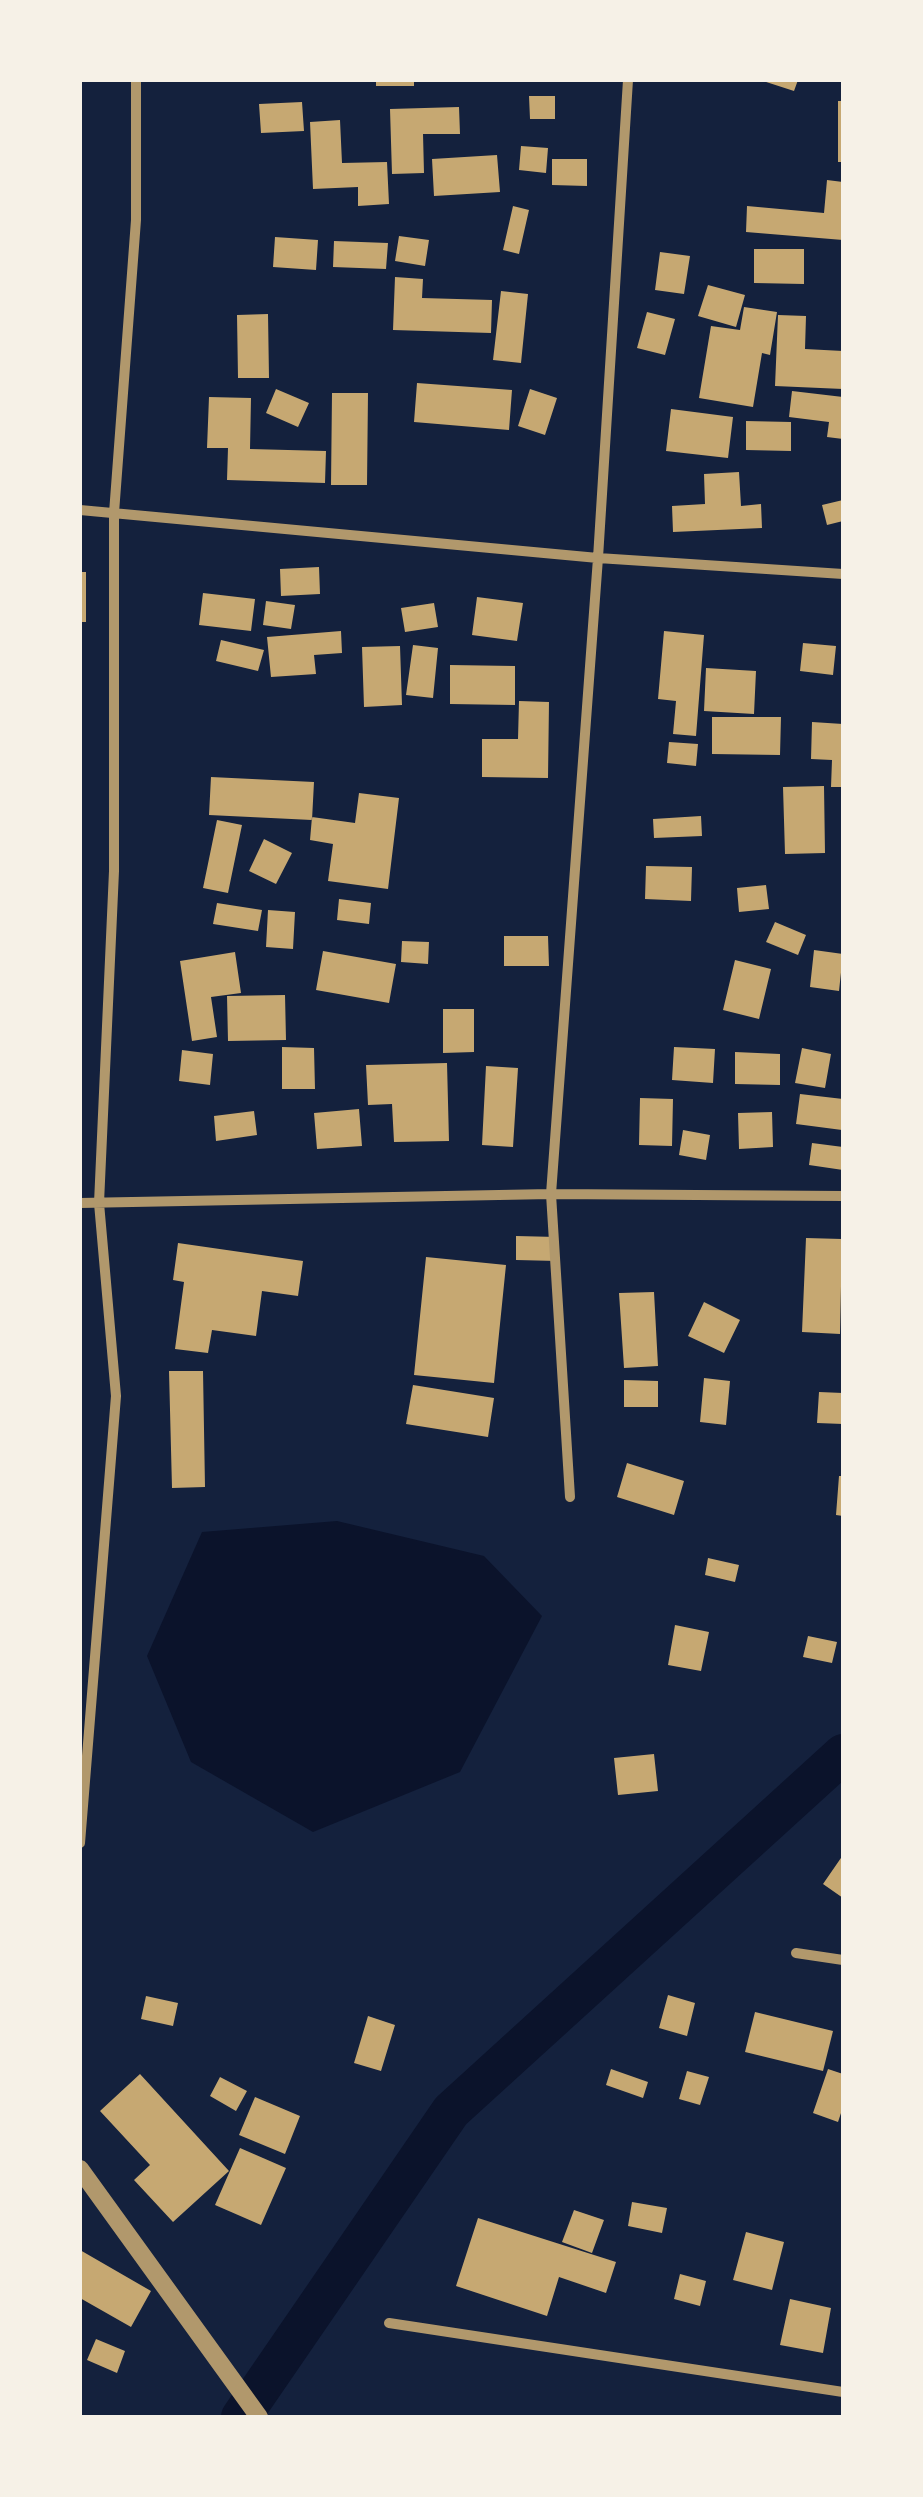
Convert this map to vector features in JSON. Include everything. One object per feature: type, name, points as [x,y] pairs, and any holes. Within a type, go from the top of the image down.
[{"type":"street","points":[[80,1844],[116,1396],[99,1203],[114,871],[114,513],[136,220],[136,80]]},
{"type":"street","points":[[570,1497],[551,1194],[598,558],[628,80]]},
{"type":"street","points":[[80,510],[598,558],[843,574]]},
{"type":"street","points":[[80,1203],[551,1194],[843,1196]]},
{"type":"street","points":[[796,1953],[843,1960]]},
{"type":"street","points":[[80,2169],[259,2417]]},
{"type":"street","points":[[390,2323],[843,2392]]},
{"type":"water","points":[[337,1521],[484,1556],[542,1616],[460,1772],[313,1832],[191,1762],[147,1656],[202,1532]]},
{"type":"building","points":[[376,80],[414,80],[414,86],[376,86]]},
{"type":"building","points":[[760,80],[798,80],[794,91]]},
{"type":"building","points":[[529,96],[555,96],[555,119],[530,119]]},
{"type":"building","points":[[838,101],[843,101],[843,162],[838,162]]},
{"type":"building","points":[[302,102],[304,131],[261,133],[259,104]]},
{"type":"building","points":[[459,107],[460,134],[423,134],[424,173],[392,174],[390,109]]},
{"type":"building","points":[[340,120],[342,163],[387,162],[389,204],[358,206],[358,187],[313,189],[310,122]]},
{"type":"building","points":[[521,146],[548,148],[546,173],[519,170]]},
{"type":"building","points":[[497,155],[500,192],[434,196],[432,159]]},
{"type":"building","points":[[552,159],[587,159],[587,186],[552,185]]},
{"type":"building","points":[[827,180],[843,182],[843,240],[746,232],[747,206],[824,213]]},
{"type":"building","points":[[513,206],[529,210],[519,254],[503,250]]},
{"type":"building","points":[[399,236],[429,240],[425,266],[395,261]]},
{"type":"building","points":[[275,237],[318,240],[316,270],[273,267]]},
{"type":"building","points":[[334,241],[388,243],[386,269],[333,267]]},
{"type":"building","points":[[754,249],[804,249],[804,284],[754,283]]},
{"type":"building","points":[[660,252],[690,256],[684,294],[655,290]]},
{"type":"building","points":[[395,277],[423,279],[422,298],[492,300],[491,333],[393,330]]},
{"type":"building","points":[[708,285],[745,295],[736,327],[698,316]]},
{"type":"building","points":[[501,291],[528,294],[521,363],[493,360]]},
{"type":"building","points":[[744,307],[777,312],[770,355],[762,353],[753,407],[699,398],[711,326],[740,330]]},
{"type":"building","points":[[647,312],[675,319],[665,355],[637,348]]},
{"type":"building","points":[[268,314],[269,378],[238,378],[237,315]]},
{"type":"building","points":[[778,315],[806,316],[805,349],[843,351],[843,389],[775,386]]},
{"type":"building","points":[[417,383],[512,390],[509,430],[414,422]]},
{"type":"building","points":[[276,389],[309,403],[298,427],[266,413]]},
{"type":"building","points":[[530,389],[557,398],[545,435],[518,426]]},
{"type":"building","points":[[792,391],[843,397],[843,439],[827,437],[829,422],[789,417]]},
{"type":"building","points":[[332,393],[368,393],[367,485],[331,485]]},
{"type":"building","points":[[209,397],[251,398],[250,449],[326,451],[325,483],[227,480],[228,448],[207,448]]},
{"type":"building","points":[[671,409],[733,417],[728,458],[666,451]]},
{"type":"building","points":[[746,421],[791,422],[791,451],[746,450]]},
{"type":"building","points":[[739,472],[741,506],[761,504],[762,528],[673,532],[672,506],[705,504],[704,474]]},
{"type":"building","points":[[843,500],[843,521],[827,525],[822,505]]},
{"type":"building","points":[[319,567],[320,594],[281,596],[280,569]]},
{"type":"building","points":[[80,572],[86,572],[86,622],[80,622]]},
{"type":"building","points":[[203,593],[255,599],[251,631],[199,625]]},
{"type":"building","points":[[477,597],[523,603],[517,641],[472,635]]},
{"type":"building","points":[[266,601],[295,605],[291,629],[263,625]]},
{"type":"building","points":[[434,603],[438,627],[405,632],[401,608]]},
{"type":"building","points":[[341,631],[342,653],[314,655],[316,674],[271,677],[267,637]]},
{"type":"building","points":[[664,631],[704,635],[696,736],[673,734],[676,701],[658,699]]},
{"type":"building","points":[[221,640],[264,650],[258,671],[216,661]]},
{"type":"building","points":[[803,643],[836,646],[833,675],[800,671]]},
{"type":"building","points":[[413,645],[438,648],[433,698],[406,695]]},
{"type":"building","points":[[400,646],[402,705],[364,707],[362,647]]},
{"type":"building","points":[[450,665],[515,666],[515,705],[450,704]]},
{"type":"building","points":[[706,668],[756,671],[754,714],[704,711]]},
{"type":"building","points":[[519,701],[549,702],[548,778],[482,777],[482,739],[518,739]]},
{"type":"building","points":[[712,717],[781,717],[780,755],[712,754]]},
{"type":"building","points":[[812,722],[843,724],[843,787],[831,787],[832,760],[811,759]]},
{"type":"building","points":[[669,742],[698,744],[696,766],[667,763]]},
{"type":"building","points":[[211,777],[314,782],[312,820],[209,815]]},
{"type":"building","points":[[824,786],[825,853],[785,854],[783,787]]},
{"type":"building","points":[[359,793],[399,798],[388,889],[328,881],[333,844],[310,840],[312,817],[355,823]]},
{"type":"building","points":[[701,816],[702,836],[654,838],[653,819]]},
{"type":"building","points":[[217,820],[242,825],[228,893],[203,888]]},
{"type":"building","points":[[264,839],[292,853],[276,884],[249,871]]},
{"type":"building","points":[[646,866],[692,867],[691,901],[645,899]]},
{"type":"building","points":[[766,885],[769,909],[739,912],[737,888]]},
{"type":"building","points":[[339,899],[371,903],[369,924],[337,920]]},
{"type":"building","points":[[217,903],[262,910],[258,931],[213,924]]},
{"type":"building","points":[[268,910],[295,912],[293,949],[266,947]]},
{"type":"building","points":[[775,922],[806,935],[798,955],[766,942]]},
{"type":"building","points":[[504,936],[548,936],[549,966],[504,966]]},
{"type":"building","points":[[402,941],[429,942],[428,964],[401,962]]},
{"type":"building","points":[[814,950],[843,954],[839,991],[810,987]]},
{"type":"building","points":[[323,951],[396,964],[389,1003],[316,990]]},
{"type":"building","points":[[235,952],[241,993],[211,997],[217,1037],[192,1041],[180,961]]},
{"type":"building","points":[[735,960],[771,969],[759,1019],[723,1010]]},
{"type":"building","points":[[285,995],[286,1040],[228,1041],[227,996]]},
{"type":"building","points":[[443,1009],[474,1009],[474,1052],[443,1053]]},
{"type":"building","points":[[282,1047],[314,1048],[315,1089],[282,1089]]},
{"type":"building","points":[[674,1047],[715,1049],[713,1083],[672,1080]]},
{"type":"building","points":[[802,1048],[831,1054],[825,1088],[795,1083]]},
{"type":"building","points":[[182,1050],[213,1054],[210,1085],[179,1081]]},
{"type":"building","points":[[735,1052],[780,1054],[780,1085],[735,1084]]},
{"type":"building","points":[[447,1063],[449,1141],[394,1142],[392,1104],[368,1105],[366,1065]]},
{"type":"building","points":[[486,1066],[518,1068],[513,1147],[482,1145]]},
{"type":"building","points":[[800,1094],[843,1099],[842,1130],[796,1124]]},
{"type":"building","points":[[640,1098],[673,1099],[672,1146],[639,1145]]},
{"type":"building","points":[[359,1109],[362,1146],[317,1149],[314,1113]]},
{"type":"building","points":[[254,1111],[257,1135],[216,1141],[214,1116]]},
{"type":"building","points":[[772,1112],[773,1147],[739,1149],[738,1113]]},
{"type":"building","points":[[683,1130],[710,1135],[706,1160],[679,1155]]},
{"type":"building","points":[[812,1143],[843,1147],[843,1170],[809,1165]]},
{"type":"building","points":[[516,1236],[557,1237],[557,1261],[516,1260]]},
{"type":"building","points":[[806,1238],[842,1239],[840,1334],[802,1332]]},
{"type":"building","points":[[178,1243],[303,1261],[298,1296],[262,1291],[256,1336],[212,1330],[208,1353],[175,1349],[184,1282],[173,1280]]},
{"type":"building","points":[[426,1257],[506,1265],[494,1383],[414,1375]]},
{"type":"building","points":[[654,1292],[658,1366],[624,1368],[619,1293]]},
{"type":"building","points":[[704,1302],[740,1320],[724,1353],[688,1336]]},
{"type":"building","points":[[169,1371],[203,1371],[205,1487],[172,1488]]},
{"type":"building","points":[[704,1378],[730,1381],[726,1425],[700,1422]]},
{"type":"building","points":[[624,1380],[658,1381],[658,1407],[624,1407]]},
{"type":"building","points":[[413,1385],[494,1398],[488,1437],[406,1424]]},
{"type":"building","points":[[819,1392],[843,1393],[843,1424],[817,1423]]},
{"type":"building","points":[[627,1463],[684,1481],[674,1515],[617,1497]]},
{"type":"building","points":[[839,1476],[843,1476],[843,1516],[836,1515]]},
{"type":"building","points":[[708,1558],[739,1565],[735,1582],[705,1575]]},
{"type":"building","points":[[675,1625],[709,1632],[701,1671],[668,1665]]},
{"type":"building","points":[[808,1636],[837,1642],[832,1663],[803,1657]]},
{"type":"building","points":[[654,1754],[658,1791],[618,1795],[614,1758]]},
{"type":"building","points":[[843,1855],[843,1898],[823,1884]]},
{"type":"building","points":[[668,1995],[695,2003],[687,2036],[659,2028]]},
{"type":"building","points":[[146,1996],[178,2003],[173,2026],[141,2019]]},
{"type":"building","points":[[755,2012],[833,2031],[823,2071],[745,2052]]},
{"type":"building","points":[[368,2016],[395,2025],[381,2071],[354,2063]]},
{"type":"building","points":[[611,2069],[648,2082],[643,2098],[606,2085]]},
{"type":"building","points":[[828,2069],[843,2074],[843,2107],[838,2122],[813,2113]]},
{"type":"building","points":[[687,2071],[709,2077],[700,2105],[679,2099]]},
{"type":"building","points":[[140,2074],[229,2171],[173,2222],[134,2180],[150,2165],[100,2111]]},
{"type":"building","points":[[220,2077],[247,2091],[236,2111],[210,2096]]},
{"type":"building","points":[[255,2097],[300,2116],[285,2154],[239,2135]]},
{"type":"building","points":[[240,2148],[286,2168],[261,2225],[215,2205]]},
{"type":"building","points":[[632,2202],[667,2208],[662,2233],[628,2226]]},
{"type":"building","points":[[574,2210],[604,2220],[592,2253],[562,2242]]},
{"type":"building","points":[[478,2218],[616,2262],[606,2293],[559,2277],[547,2316],[456,2286]]},
{"type":"building","points":[[746,2232],[784,2242],[772,2290],[733,2280]]},
{"type":"building","points":[[80,2250],[151,2291],[131,2327],[80,2298]]},
{"type":"building","points":[[680,2274],[706,2281],[700,2306],[674,2299]]},
{"type":"building","points":[[790,2299],[831,2308],[823,2353],[780,2345]]},
{"type":"building","points":[[96,2339],[125,2351],[117,2373],[87,2360]]},
{"type":"waterway","points":[[241,2417],[451,2111],[843,1754]]}]
